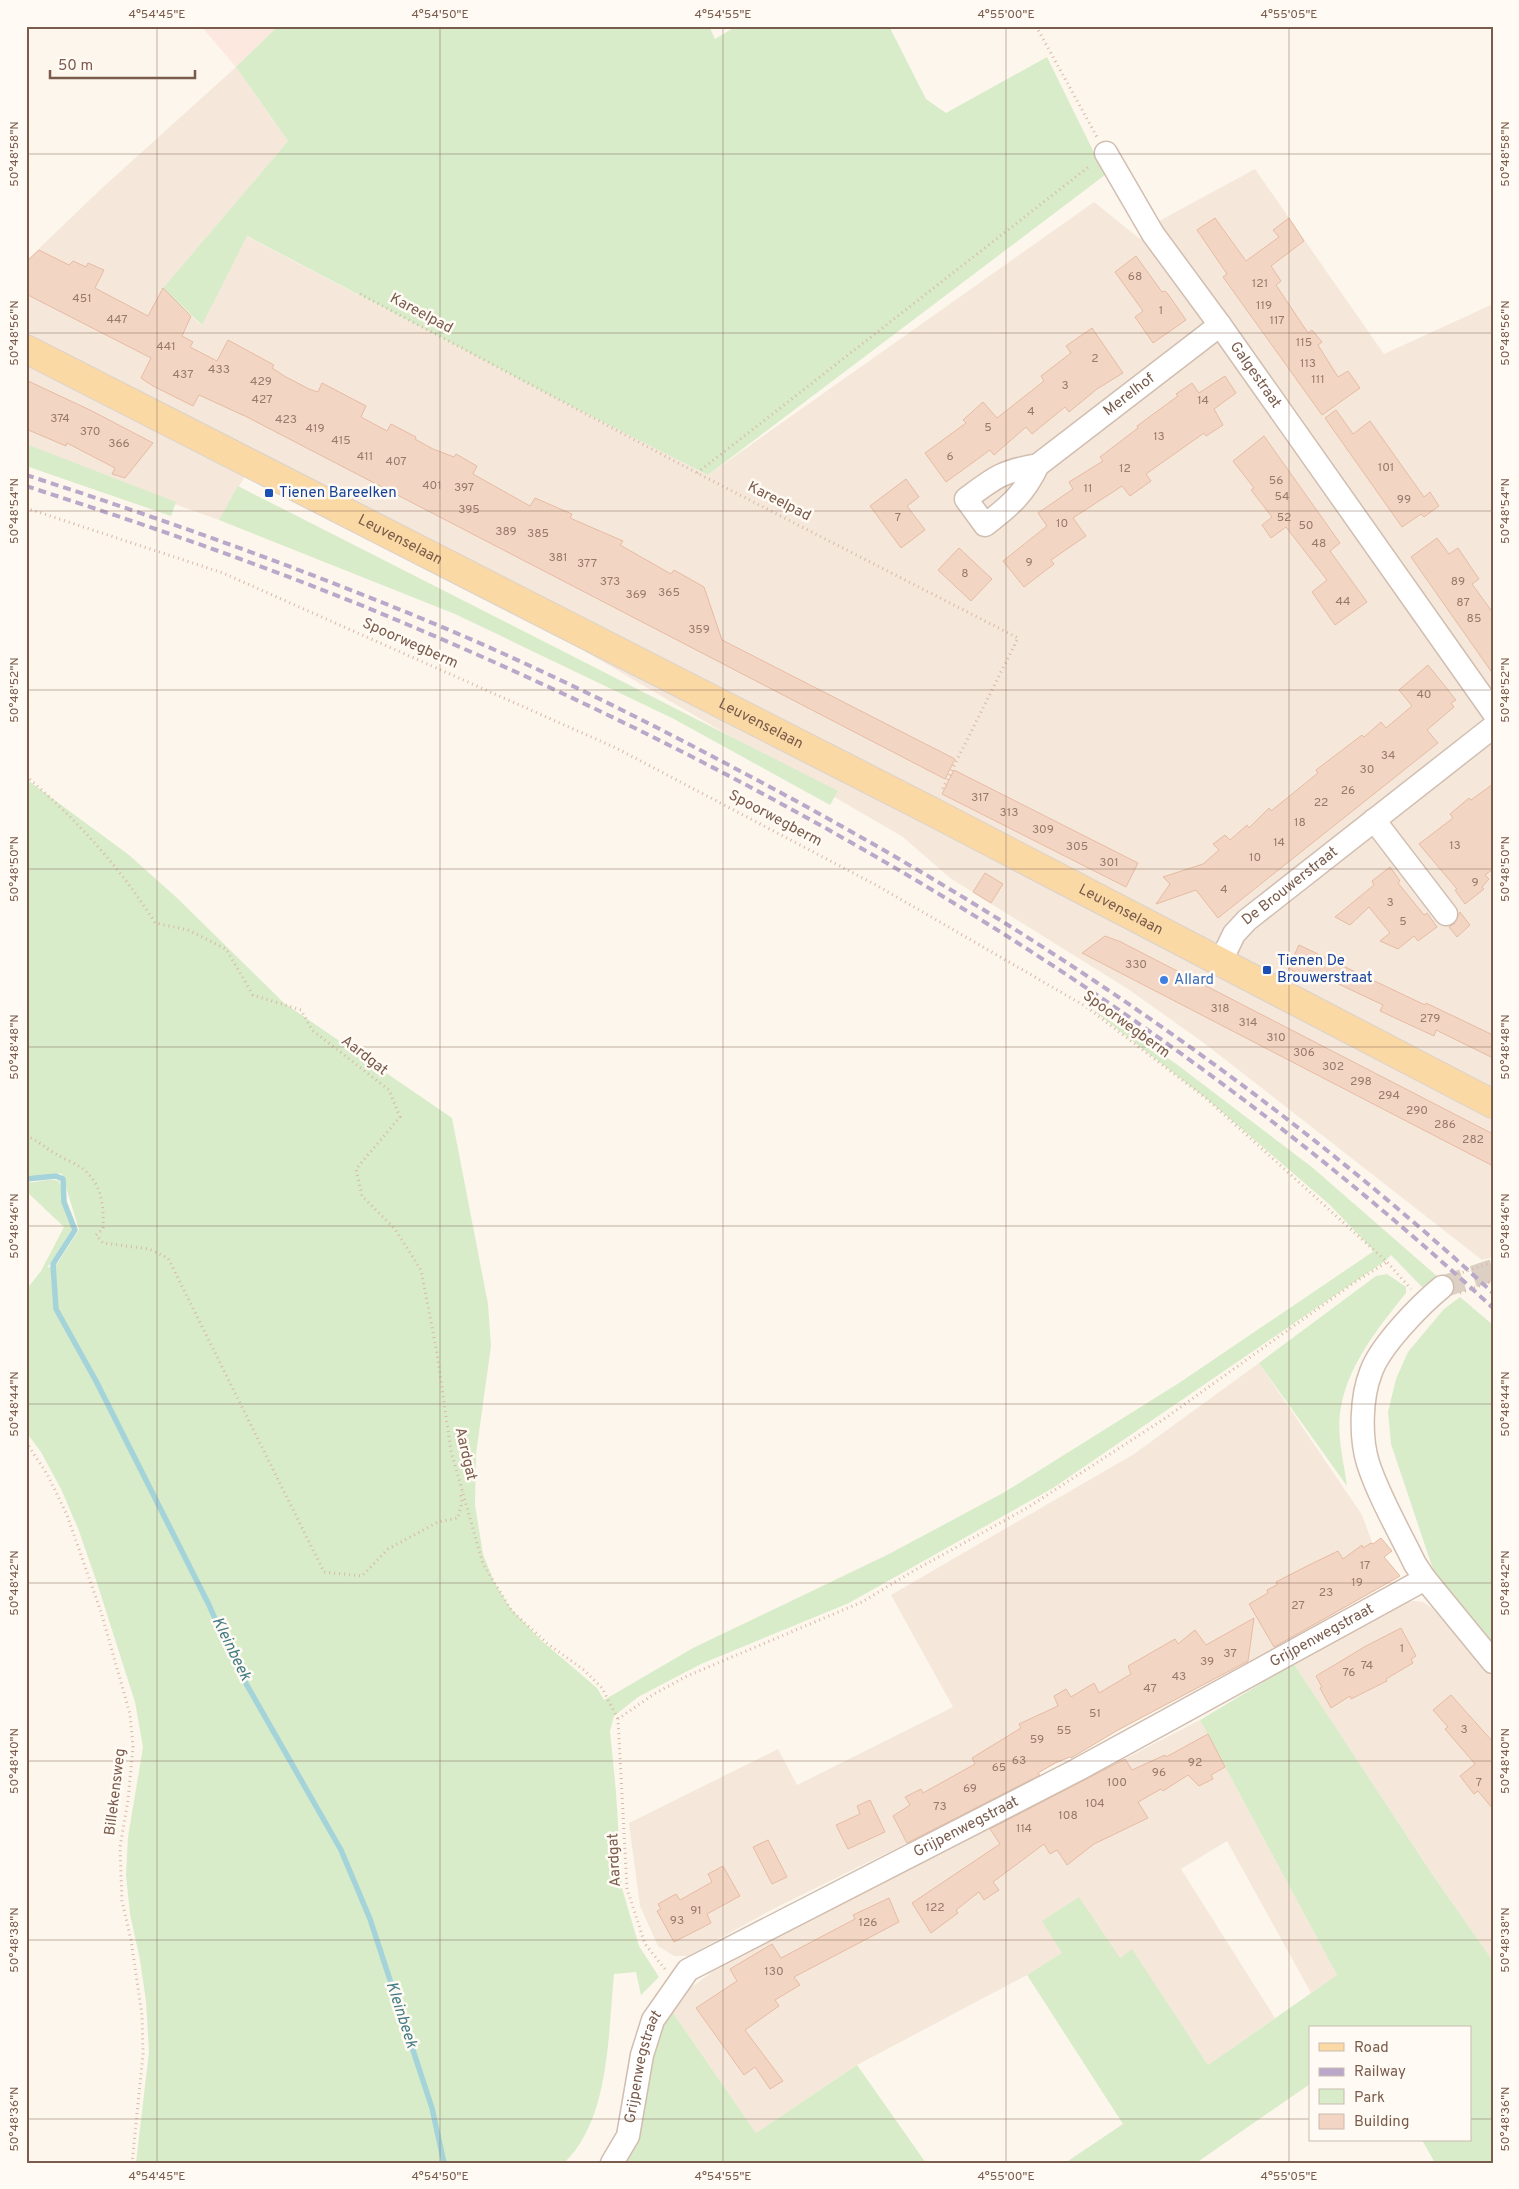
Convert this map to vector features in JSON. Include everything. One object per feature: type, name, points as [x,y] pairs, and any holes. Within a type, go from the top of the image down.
[{"type":"main road","name":"Leuvenselaan","points":[[26,349],[931,811],[1493,1104]]},
{"type":"street","name":"Galgestraat","points":[[1106,153],[1152,234],[1220,325],[1493,712]]},
{"type":"street","name":"Merelhof","points":[[1038,465],[1220,325]]},
{"type":"street","name":"De Brouwerstraat","points":[[1220,963],[1234,934],[1247,920],[1493,727]]},
{"type":"street","points":[[1374,820],[1446,914]]},
{"type":"street","points":[[1451,1285],[1423,1302],[1389,1342],[1371,1371],[1364,1406],[1363,1438],[1368,1464],[1411,1556],[1425,1579],[1493,1662]]},
{"type":"street","name":"Grijpenwegstraat","points":[[612,2163],[628,2136],[642,2055],[653,2020],[688,1970],[1077,1770],[1425,1579]]},
{"type":"path","points":[[697,473],[1106,153],[1036,26]]},
{"type":"path","name":"Kareelpad","points":[[360,294],[697,473],[1018,638],[931,811]]},
{"type":"path","name":"Spoorwegberm","points":[[26,508],[223,574],[461,679],[616,748],[876,885],[1085,1006],[1207,1099],[1387,1262],[1423,1302]]},
{"type":"path","name":"Aardgat","points":[[26,776],[52,798],[90,839],[136,892],[155,922],[188,930],[226,949],[253,995],[301,1010],[312,1030],[389,1090],[400,1117],[356,1169],[362,1196],[395,1230],[421,1270],[437,1353],[450,1451],[483,1564],[512,1611],[548,1644],[584,1670],[602,1688],[618,1719],[627,1889],[645,1944],[678,1984]]},
{"type":"path","name":"Aardgat","points":[[26,1136],[35,1139],[54,1153],[83,1169],[98,1186],[104,1208],[102,1229],[96,1235],[102,1243],[149,1249],[168,1258],[324,1572],[362,1576],[388,1549],[438,1522],[458,1518],[462,1502],[460,1496],[462,1491]]},
{"type":"path","points":[[618,1719],[654,1694],[687,1676],[862,1602],[915,1570],[1027,1508],[1164,1419],[1354,1282],[1387,1262]]},
{"type":"path","points":[[1451,1285],[1493,1262]]},
{"type":"path","points":[[1451,1285],[1493,1281]]},
{"type":"path","name":"Billekensweg","points":[[26,1442],[47,1474],[67,1515],[101,1612],[130,1714],[133,1747],[128,1800],[120,1847],[122,1901],[132,1940],[142,2015],[144,2054],[132,2163]]},
{"type":"shaded area","points":[[201,26],[278,26],[236,67]]},
{"type":"shaded area","points":[[236,67],[288,141],[163,288],[201,325],[246,236],[555,398],[708,475],[1094,202],[1140,239],[1161,220],[1255,169],[1384,354],[1493,304],[1493,1257],[1482,1260],[1204,1043],[1128,989],[950,878],[903,837],[255,459],[219,520],[26,451],[26,261],[101,189]]},
{"type":"shaded area","points":[[1259,1363],[1362,1515],[1373,1545],[1397,1572],[1397,1578],[1289,1640],[897,1848],[773,1909],[688,1956],[674,1956],[658,1946],[640,1906],[629,1823],[778,1749],[797,1785],[953,1707],[891,1595],[1134,1454]]},
{"type":"shaded area","points":[[1405,1602],[1423,1602],[1432,1608],[1493,1678],[1493,1961],[1432,1874],[1294,1664]]},
{"type":"shaded area","points":[[1200,1720],[1337,1975],[1311,1993],[1227,1841],[1181,1869],[1275,2018],[1208,2065],[1132,1950],[1120,1958],[1063,1953],[1027,1975],[857,2065],[756,2133],[671,2010],[685,1992],[712,1972]]},
{"type":"green space","points":[[278,26],[709,26],[715,39],[737,26],[889,26],[926,99],[946,113],[1047,57],[1105,175],[708,475],[555,398],[247,236],[202,325],[163,288],[288,141],[236,67]]},
{"type":"green space","points":[[26,444],[176,502],[171,516],[26,466]]},
{"type":"green space","points":[[238,486],[838,791],[830,805],[674,719],[455,614],[219,520]]},
{"type":"green space","points":[[26,779],[129,855],[176,897],[284,1003],[452,1118],[488,1304],[491,1346],[476,1454],[475,1505],[483,1554],[494,1582],[511,1609],[542,1641],[597,1688],[604,1700],[693,1648],[889,1554],[1003,1493],[1179,1383],[1374,1251],[1330,1205],[1207,1099],[1089,1007],[1175,1063],[1313,1168],[1438,1277],[1422,1287],[1391,1255],[1385,1261],[1053,1488],[849,1603],[701,1664],[638,1697],[614,1716],[610,1731],[622,1888],[639,1946],[659,1977],[641,1995],[636,1972],[614,1974],[608,2048],[598,2100],[590,2124],[579,2145],[564,2163],[136,2163],[149,2052],[146,2001],[140,1960],[130,1914],[126,1875],[128,1837],[143,1747],[135,1702],[79,1531],[62,1491],[41,1452],[26,1432],[26,1290],[41,1271],[64,1227],[26,1191],[26,1182],[59,1181],[73,1228],[47,1268],[57,1264],[79,1230],[62,1174],[32,1176],[28,1175],[26,1169]]},
{"type":"green space","points":[[1387,1274],[1406,1287],[1406,1293],[1374,1334],[1356,1364],[1343,1396],[1339,1431],[1347,1486],[1259,1363],[1376,1276]]},
{"type":"green space","points":[[1460,1297],[1493,1325],[1493,1646],[1435,1575],[1391,1444],[1388,1412],[1396,1379],[1408,1352],[1444,1309]]},
{"type":"green space","points":[[1294,1664],[1432,1874],[1493,1961],[1493,2163],[1435,2163],[1423,2142],[1472,2142],[1472,2026],[1309,2026],[1309,2085],[1196,2163],[1065,2163],[1123,2124],[1027,1975],[1062,1953],[1042,1921],[1079,1897],[1120,1958],[1132,1949],[1208,2065],[1337,1975],[1200,1720]]},
{"type":"green space","points":[[671,2010],[756,2133],[857,2065],[926,2163],[623,2163],[650,2044]]},
{"type":"building","points":[[1215,218],[1246,261],[1279,237],[1273,230],[1289,218],[1304,241],[1271,266],[1281,281],[1276,285],[1308,333],[1312,330],[1322,342],[1318,345],[1338,377],[1348,371],[1360,388],[1322,415],[1223,277],[1227,274],[1197,230]]},
{"type":"building","points":[[39,250],[69,265],[73,261],[86,267],[88,263],[104,270],[95,288],[148,316],[163,288],[191,316],[182,336],[193,342],[190,347],[217,361],[228,340],[274,365],[272,368],[309,389],[318,392],[322,383],[366,406],[361,417],[387,431],[391,424],[416,437],[415,439],[433,449],[454,457],[456,454],[477,466],[473,474],[530,506],[535,498],[572,514],[570,518],[623,541],[620,545],[671,574],[674,570],[704,587],[722,640],[955,759],[945,779],[247,417],[199,395],[193,406],[153,386],[141,378],[151,358],[26,294],[26,262]]},
{"type":"building","points":[[1136,256],[1162,292],[1165,291],[1168,294],[1186,320],[1153,343],[1135,317],[1143,311],[1115,272]]},
{"type":"building","points":[[1092,328],[1123,373],[1097,389],[1069,412],[1065,407],[1032,434],[1026,427],[994,455],[990,450],[946,482],[925,453],[966,423],[963,420],[983,402],[997,418],[1044,381],[1041,376],[1071,353],[1066,346]]},
{"type":"building","points":[[1225,376],[1236,393],[1214,409],[1223,425],[1206,436],[1204,433],[1146,474],[1151,481],[1130,496],[1122,486],[1073,518],[1086,536],[1051,560],[1054,564],[1024,587],[1003,561],[1047,526],[1038,513],[1073,489],[1069,482],[1103,461],[1100,457],[1138,428],[1137,426],[1178,396],[1176,394],[1192,383],[1199,393]]},
{"type":"building","points":[[26,380],[92,411],[153,443],[125,478],[112,474],[115,468],[67,443],[66,446],[26,429]]},
{"type":"building","points":[[1336,410],[1353,434],[1370,421],[1424,497],[1430,492],[1439,506],[1424,517],[1421,514],[1402,527],[1325,418]]},
{"type":"building","points":[[1264,436],[1340,543],[1330,551],[1367,602],[1335,625],[1312,592],[1327,580],[1286,527],[1271,538],[1262,525],[1272,517],[1251,490],[1254,488],[1233,461]]},
{"type":"building","points":[[906,479],[919,497],[907,506],[925,530],[901,548],[870,506]]},
{"type":"building","points":[[1437,538],[1449,554],[1458,548],[1479,579],[1472,584],[1493,613],[1493,674],[1411,557]]},
{"type":"building","points":[[959,548],[992,579],[971,601],[938,570]]},
{"type":"building","points":[[1428,665],[1456,700],[1451,703],[1454,707],[1427,730],[1438,743],[1218,918],[1196,890],[1156,904],[1170,884],[1163,877],[1203,864],[1219,850],[1213,844],[1225,835],[1230,840],[1247,825],[1249,828],[1269,808],[1271,811],[1318,773],[1316,770],[1362,735],[1364,737],[1381,722],[1386,728],[1412,706],[1399,690]]},
{"type":"building","points":[[954,770],[1138,863],[1126,887],[942,794]]},
{"type":"building","points":[[1493,784],[1493,869],[1485,875],[1489,879],[1482,887],[1484,889],[1465,904],[1455,890],[1457,889],[1419,844],[1453,818],[1450,814],[1469,798],[1471,800]]},
{"type":"building","points":[[1390,867],[1400,881],[1398,883],[1424,915],[1427,913],[1437,927],[1418,941],[1414,936],[1398,949],[1380,941],[1390,933],[1369,907],[1350,925],[1335,917],[1374,885],[1372,881]]},
{"type":"building","points":[[985,873],[1003,884],[991,903],[973,892]]},
{"type":"building","points":[[1460,912],[1470,925],[1457,937],[1449,927],[1454,924]]},
{"type":"building","points":[[1105,936],[1121,942],[1493,1134],[1493,1166],[1082,953]]},
{"type":"building","points":[[1299,945],[1493,1035],[1493,1058],[1436,1030],[1434,1036],[1380,1011],[1383,1005],[1309,970],[1306,977],[1288,968]]},
{"type":"building","points":[[1381,1538],[1392,1551],[1384,1557],[1400,1576],[1274,1647],[1249,1604],[1268,1593],[1267,1590],[1277,1585],[1276,1582],[1309,1565],[1338,1551],[1343,1559],[1362,1545],[1363,1548]]},
{"type":"building","points":[[1254,1618],[1248,1661],[1118,1730],[1071,1758],[1055,1763],[1038,1773],[1040,1775],[907,1843],[893,1816],[910,1805],[905,1797],[921,1789],[923,1793],[975,1764],[972,1758],[1021,1728],[1019,1724],[1058,1706],[1054,1696],[1066,1689],[1071,1697],[1094,1683],[1099,1693],[1131,1674],[1128,1666],[1175,1639],[1178,1644],[1195,1630],[1206,1645]]},
{"type":"building","points":[[1401,1628],[1416,1656],[1411,1659],[1413,1663],[1386,1679],[1387,1681],[1351,1699],[1350,1696],[1331,1708],[1316,1676],[1366,1646]]},
{"type":"building","points":[[1451,1695],[1493,1742],[1493,1809],[1478,1791],[1474,1794],[1460,1776],[1475,1764],[1445,1729],[1448,1727],[1433,1710]]},
{"type":"building","points":[[1208,1734],[1225,1767],[1211,1775],[1213,1779],[1199,1786],[1188,1775],[1163,1791],[1161,1789],[1138,1802],[1148,1818],[1094,1844],[1067,1865],[1057,1850],[1050,1854],[1044,1844],[993,1882],[999,1890],[984,1900],[979,1892],[956,1910],[958,1913],[931,1933],[912,1903],[1000,1844],[990,1829],[1125,1759],[1132,1770],[1165,1755],[1166,1757]]},
{"type":"building","points":[[870,1800],[885,1832],[848,1849],[836,1825],[860,1814],[857,1806]]},
{"type":"building","points":[[768,1840],[787,1877],[772,1884],[753,1847]]},
{"type":"building","points":[[723,1866],[740,1896],[707,1914],[711,1923],[674,1942],[657,1911],[661,1909],[658,1904],[676,1894],[680,1900],[712,1882],[708,1874]]},
{"type":"building","points":[[889,1898],[899,1922],[794,1977],[800,1985],[775,2000],[779,2006],[745,2030],[783,2081],[770,2089],[755,2067],[744,2075],[696,2008],[737,1981],[730,1969],[772,1944],[781,1958],[855,1919],[853,1915]]},
{"type":"waterway","name":"Kleinbeek","points":[[26,1179],[56,1176],[63,1179],[64,1202],[75,1230],[53,1264],[56,1309],[96,1381],[209,1605],[236,1666],[341,1850],[370,1919],[432,2108],[444,2163]]},
{"type":"tunnel","points":[[1442,1287],[1493,1270]]},
{"type":"railway","points":[[26,475],[272,560],[370,597],[459,634],[541,671],[661,730],[841,826],[940,883],[1038,944],[1133,1007],[1227,1074],[1318,1144],[1407,1217],[1493,1293]]},
{"type":"railway","points":[[26,486],[224,553],[418,629],[564,694],[707,764],[848,841],[985,922],[1119,1010],[1248,1103],[1373,1203],[1493,1308]]},
{"type":"place","name":"Tienen Bareelken","points":[[269,493]]},
{"type":"place","name":"Tienen De Brouwerstraat","points":[[1267,970]]},
{"type":"place","name":"Allard","points":[[1164,980]]}]
